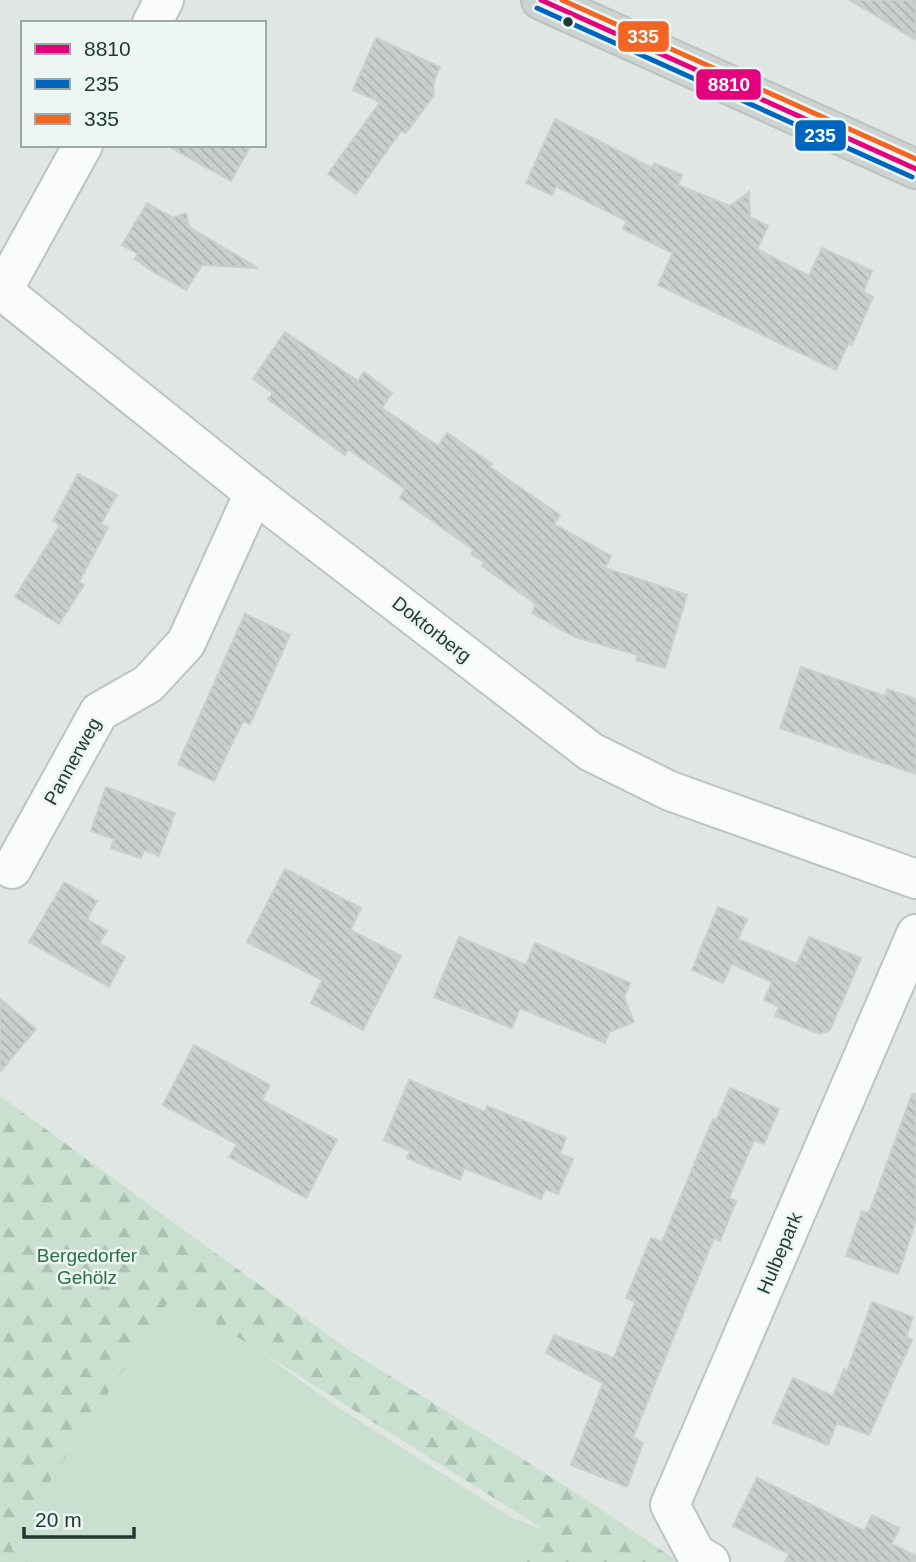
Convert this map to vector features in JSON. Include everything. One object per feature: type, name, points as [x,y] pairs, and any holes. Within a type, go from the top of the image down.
[{"type":"main road","points":[[541,0],[916,169]]},
{"type":"street","points":[[153,21],[164,0]]},
{"type":"street","points":[[1,290],[82,147]]},
{"type":"street","name":"Doktorberg","points":[[1,290],[254,493],[591,752],[670,791],[916,879]]},
{"type":"street","name":"Pannerweg","points":[[12,869],[99,712],[148,684],[186,643],[254,493]]},
{"type":"street","name":"Hulbepark","points":[[710,1562],[696,1554],[670,1505],[916,934]]},
{"type":"green space","name":"Bergedorfer Gehölz","points":[[0,1096],[350,1351],[578,1494],[679,1562],[524,1562],[545,1530],[172,1296],[52,1478],[12,1550],[28,1562],[0,1562]]},
{"type":"green space","points":[[172,1295],[257,1349],[339,1408],[514,1519],[546,1530],[524,1562],[28,1562],[12,1550],[52,1478]]},
{"type":"building","points":[[850,0],[916,0],[916,40]]},
{"type":"building","points":[[376,38],[440,67],[434,81],[433,97],[406,133],[401,131],[356,194],[328,174],[380,102],[353,90]]},
{"type":"building","points":[[555,119],[652,168],[654,163],[682,175],[678,185],[730,206],[749,192],[750,217],[768,226],[757,249],[809,276],[822,248],[872,271],[863,292],[873,297],[852,345],[848,344],[836,370],[658,285],[673,253],[623,229],[627,221],[556,186],[552,195],[526,183]]},
{"type":"building","points":[[170,147],[250,147],[231,181]]},
{"type":"building","points":[[147,203],[173,218],[186,213],[189,227],[258,268],[202,265],[186,290],[155,273],[135,259],[138,254],[122,245]]},
{"type":"building","points":[[285,332],[358,381],[364,372],[392,393],[382,408],[438,446],[447,433],[492,464],[490,467],[560,515],[554,524],[611,556],[605,568],[687,595],[665,668],[636,660],[638,655],[575,637],[532,613],[536,604],[482,566],[484,562],[471,554],[474,550],[400,498],[405,489],[348,449],[345,455],[268,399],[273,393],[253,379]]},
{"type":"building","points":[[78,474],[117,495],[101,524],[108,527],[79,582],[84,585],[59,624],[15,597],[60,525],[53,521]]},
{"type":"building","points":[[245,614],[290,635],[250,724],[243,721],[214,781],[178,764]]},
{"type":"building","points":[[801,667],[885,696],[887,689],[916,699],[916,774],[780,728]]},
{"type":"building","points":[[106,787],[175,813],[159,856],[144,850],[141,858],[111,848],[114,839],[91,831]]},
{"type":"building","points":[[285,869],[361,908],[350,930],[401,956],[363,1030],[311,1003],[322,980],[247,942]]},
{"type":"building","points":[[64,882],[97,901],[87,919],[107,931],[99,943],[125,957],[109,987],[29,942]]},
{"type":"building","points":[[718,907],[747,919],[738,939],[797,964],[809,937],[861,958],[830,1030],[820,1034],[775,1016],[779,1007],[764,1000],[772,982],[732,964],[723,983],[692,970]]},
{"type":"building","points":[[459,937],[526,965],[535,943],[630,983],[624,998],[634,1022],[609,1032],[605,1043],[520,1008],[512,1028],[434,997]]},
{"type":"building","points":[[0,999],[36,1029],[0,1072]]},
{"type":"building","points":[[194,1045],[270,1085],[262,1100],[337,1140],[306,1198],[229,1157],[237,1144],[163,1105]]},
{"type":"building","points":[[409,1080],[485,1112],[487,1106],[566,1138],[560,1154],[573,1159],[558,1194],[545,1189],[541,1199],[464,1168],[460,1180],[407,1158],[410,1151],[384,1140]]},
{"type":"building","points":[[730,1088],[779,1109],[764,1144],[754,1140],[729,1198],[736,1201],[720,1241],[714,1238],[633,1437],[643,1443],[627,1487],[571,1465],[603,1383],[546,1353],[554,1335],[614,1358],[635,1302],[626,1298],[651,1238],[662,1242],[713,1119],[716,1121]]},
{"type":"building","points":[[912,1094],[916,1094],[916,1221],[898,1274],[846,1256],[862,1211],[869,1213]]},
{"type":"building","points":[[872,1302],[913,1317],[906,1337],[912,1340],[869,1435],[837,1423],[828,1445],[773,1423],[793,1378],[833,1396],[844,1369],[847,1371]]},
{"type":"building","points":[[757,1478],[864,1531],[872,1515],[899,1528],[892,1544],[916,1556],[916,1562],[785,1562],[789,1554],[733,1526]]},
{"type":"transit line","name":"8810","points":[[541,0],[916,169]]},
{"type":"transit line","name":"335","points":[[562,0],[916,159]]},
{"type":"transit line","name":"235","points":[[537,8],[912,177]]}]
